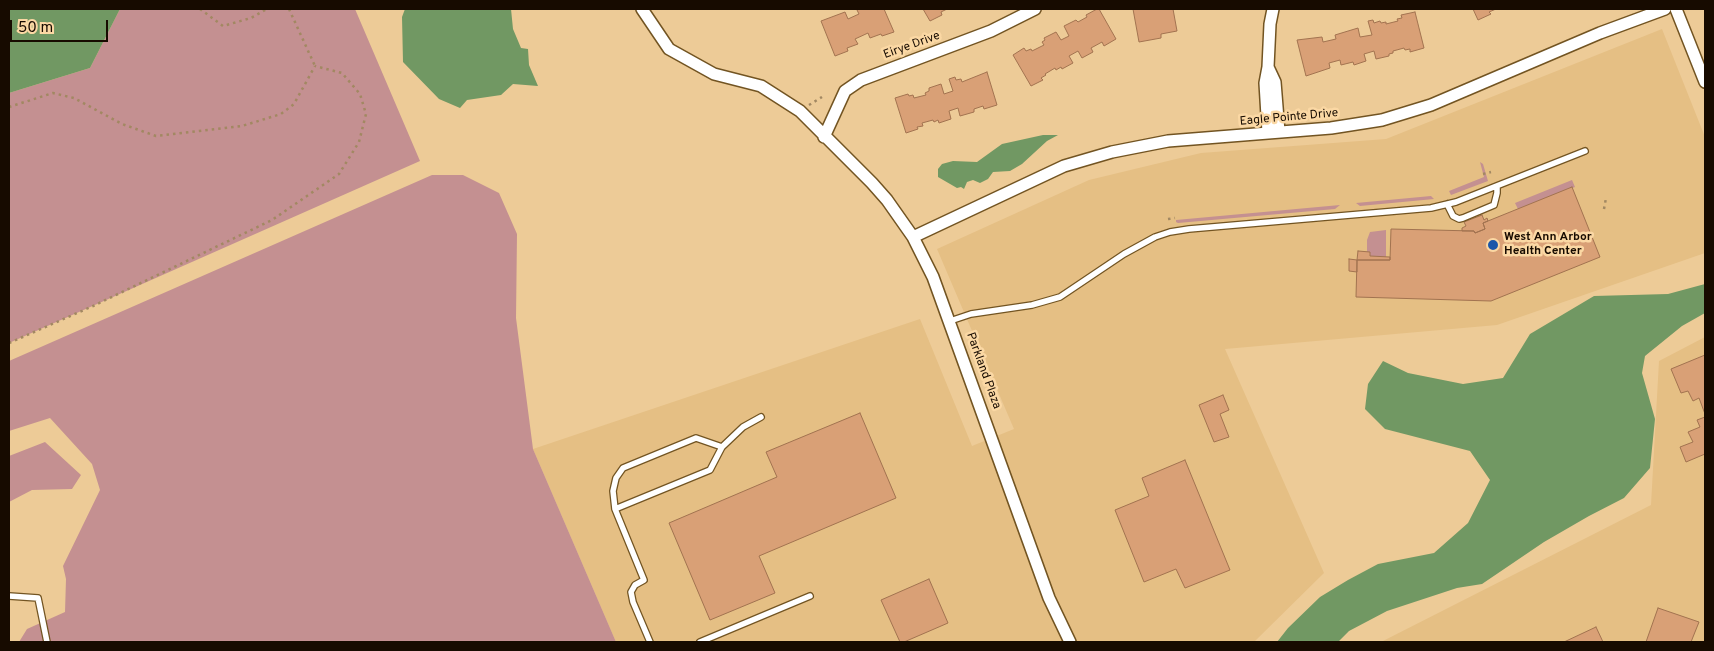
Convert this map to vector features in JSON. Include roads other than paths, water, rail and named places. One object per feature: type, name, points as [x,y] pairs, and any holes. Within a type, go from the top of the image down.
[{"type":"street","name":"Parkland Plaza","points":[[642,9],[669,49],[714,74],[761,86],[800,111],[872,183],[887,200],[913,237],[927,262],[950,321],[1049,598],[1070,642]]},
{"type":"street","name":"Eirye Drive","points":[[824,137],[845,91],[860,80],[991,31],[1035,9]]},
{"type":"street","points":[[1272,9],[1268,67],[1275,82],[1273,132]]},
{"type":"street","name":"Eagle Pointe Drive","points":[[913,237],[1064,166],[1112,152],[1168,142],[1331,128],[1374,121],[1431,105],[1600,33],[1665,9]]},
{"type":"street","points":[[1676,9],[1705,82]]},
{"type":"lane","points":[[950,321],[971,314],[1032,305],[1060,297],[1124,254],[1155,237],[1170,232],[1431,208],[1456,202],[1585,151]]},
{"type":"lane","points":[[1447,204],[1454,216],[1459,219],[1463,218],[1494,205],[1498,193],[1497,186]]},
{"type":"lane","points":[[615,509],[710,470],[722,447],[743,427],[761,417]]},
{"type":"lane","points":[[650,642],[633,602],[631,592],[635,586],[644,580],[615,509],[613,491],[616,478],[623,468],[696,438],[722,447]]},
{"type":"lane","points":[[9,596],[38,598],[47,642]]},
{"type":"lane","points":[[700,642],[810,596]]},
{"type":"place","name":"West Ann Arbor Health Center","points":[[1493,245]]}]
